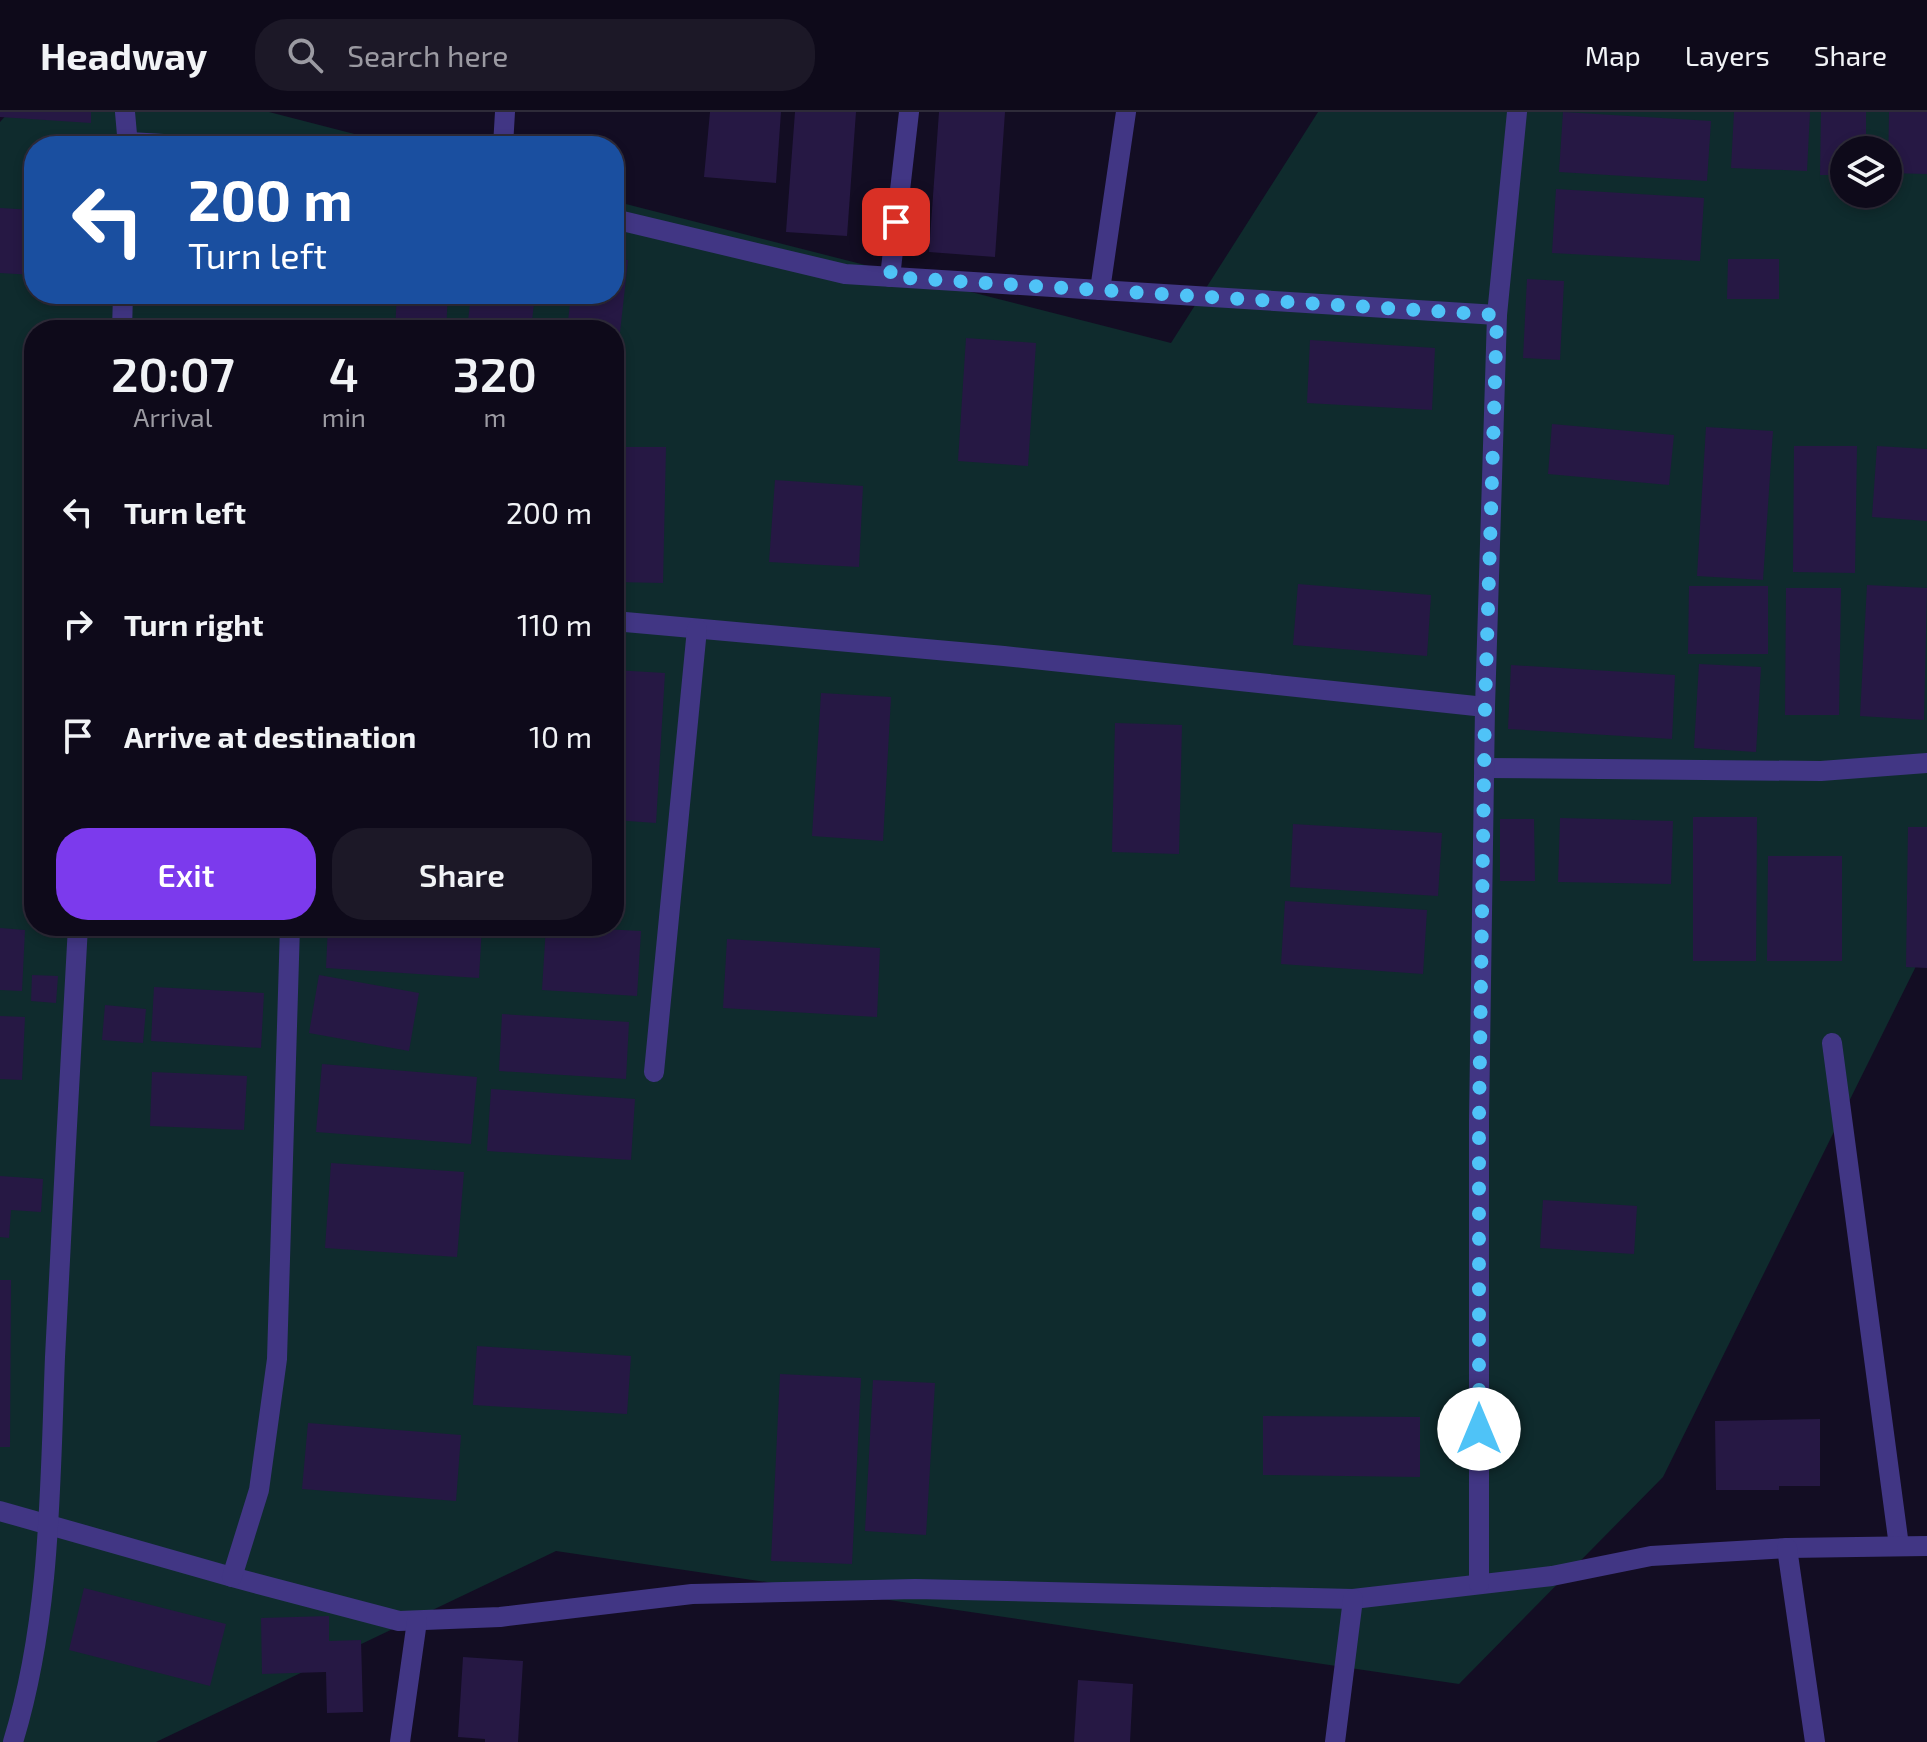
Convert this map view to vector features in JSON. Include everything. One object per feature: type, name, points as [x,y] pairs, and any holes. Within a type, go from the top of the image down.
[{"type":"street","points":[[125,112],[127,136]]},
{"type":"street","points":[[504,136],[505,112]]},
{"type":"street","points":[[890,277],[909,112]]},
{"type":"street","points":[[1100,290],[1126,112]]},
{"type":"street","points":[[1479,1584],[1479,1121],[1485,707],[1497,315],[1517,112]]},
{"type":"street","points":[[624,221],[845,274],[1497,315]]},
{"type":"street","points":[[624,622],[1004,656],[1485,707]]},
{"type":"street","points":[[654,1072],[697,629]]},
{"type":"street","points":[[1484,768],[1821,771],[1927,763]]},
{"type":"street","points":[[13,1742],[21,1717],[38,1626],[48,1523],[77,936]]},
{"type":"street","points":[[232,1577],[259,1490],[277,1359],[290,936]]},
{"type":"street","points":[[1832,1043],[1899,1546]]},
{"type":"street","points":[[0,1511],[399,1621],[500,1617],[692,1594],[915,1589],[1353,1599],[1552,1576],[1651,1556],[1787,1548],[1927,1546]]},
{"type":"street","points":[[1787,1548],[1815,1742]]},
{"type":"street","points":[[1335,1742],[1353,1599]]},
{"type":"street","points":[[400,1742],[417,1621]]},
{"type":"green space","points":[[9,112],[269,112],[362,136],[24,136],[24,304],[624,304],[624,204],[1171,343],[1318,112],[1927,112],[1927,944],[1663,1477],[1459,1684],[556,1551],[156,1742],[0,1742],[0,122]]},
{"type":"building","points":[[0,112],[91,112],[91,123],[0,117]]},
{"type":"building","points":[[710,112],[781,112],[776,183],[704,177]]},
{"type":"building","points":[[795,112],[856,112],[847,236],[786,232]]},
{"type":"building","points":[[939,112],[1005,112],[995,257],[929,252]]},
{"type":"building","points":[[1563,112],[1711,121],[1707,181],[1559,172]]},
{"type":"building","points":[[1734,112],[1810,112],[1807,171],[1731,168]]},
{"type":"building","points":[[1821,112],[1866,112],[1866,136],[1830,136],[1830,175],[1820,175]]},
{"type":"building","points":[[1889,112],[1927,112],[1927,174],[1902,173],[1902,136],[1889,136]]},
{"type":"building","points":[[1556,189],[1704,198],[1700,261],[1552,253]]},
{"type":"building","points":[[0,208],[24,209],[24,274],[0,273]]},
{"type":"building","points":[[1728,259],[1779,259],[1779,299],[1727,299]]},
{"type":"building","points":[[624,260],[628,260],[624,296]]},
{"type":"building","points":[[1527,279],[1564,281],[1560,360],[1523,358]]},
{"type":"building","points":[[396,304],[447,304],[447,320],[396,320]]},
{"type":"building","points":[[470,304],[534,304],[532,320],[468,320]]},
{"type":"building","points":[[570,304],[623,304],[621,320],[568,320]]},
{"type":"building","points":[[966,338],[1036,343],[1028,466],[958,461]]},
{"type":"building","points":[[1310,340],[1435,348],[1432,410],[1307,403]]},
{"type":"building","points":[[1552,424],[1674,435],[1669,485],[1548,474]]},
{"type":"building","points":[[1706,427],[1773,431],[1763,580],[1697,576]]},
{"type":"building","points":[[1794,446],[1857,446],[1855,573],[1793,572]]},
{"type":"building","points":[[1877,446],[1927,449],[1927,521],[1872,517]]},
{"type":"building","points":[[624,447],[666,447],[663,583],[624,582]]},
{"type":"building","points":[[775,480],[863,486],[859,567],[769,562]]},
{"type":"building","points":[[1298,584],[1431,595],[1427,656],[1293,645]]},
{"type":"building","points":[[1867,585],[1927,588],[1924,720],[1860,716]]},
{"type":"building","points":[[1689,586],[1768,586],[1768,654],[1688,654]]},
{"type":"building","points":[[1786,588],[1841,588],[1839,715],[1785,715]]},
{"type":"building","points":[[1699,664],[1761,667],[1756,752],[1694,748]]},
{"type":"building","points":[[1511,665],[1675,675],[1672,739],[1508,729]]},
{"type":"building","points":[[624,671],[665,673],[656,823],[624,821]]},
{"type":"building","points":[[821,693],[891,697],[883,841],[812,836]]},
{"type":"building","points":[[1115,723],[1182,725],[1179,854],[1112,852]]},
{"type":"building","points":[[1693,817],[1757,817],[1756,961],[1693,961]]},
{"type":"building","points":[[1560,818],[1673,821],[1671,884],[1558,882]]},
{"type":"building","points":[[1500,819],[1534,819],[1535,881],[1500,881]]},
{"type":"building","points":[[1293,824],[1442,833],[1438,896],[1290,887]]},
{"type":"building","points":[[1908,827],[1927,827],[1927,968],[1906,967]]},
{"type":"building","points":[[1768,856],[1842,856],[1842,961],[1767,961]]},
{"type":"building","points":[[1285,901],[1427,910],[1423,974],[1281,964]]},
{"type":"building","points":[[0,928],[24,930],[22,991],[0,990]]},
{"type":"building","points":[[624,930],[641,931],[637,996],[542,990],[545,936],[624,936]]},
{"type":"building","points":[[328,936],[481,936],[479,978],[326,968]]},
{"type":"building","points":[[727,939],[880,948],[877,1017],[723,1008]]},
{"type":"building","points":[[32,975],[58,976],[56,1003],[31,1001]]},
{"type":"building","points":[[319,975],[419,993],[409,1051],[309,1033]]},
{"type":"building","points":[[154,987],[264,993],[261,1048],[151,1041]]},
{"type":"building","points":[[105,1005],[146,1009],[143,1043],[102,1040]]},
{"type":"building","points":[[502,1014],[629,1022],[626,1079],[499,1071]]},
{"type":"building","points":[[0,1016],[25,1017],[22,1080],[0,1079]]},
{"type":"building","points":[[322,1064],[477,1077],[471,1144],[316,1132]]},
{"type":"building","points":[[152,1072],[247,1076],[244,1130],[150,1126]]},
{"type":"building","points":[[491,1089],[635,1099],[631,1160],[487,1151]]},
{"type":"building","points":[[331,1163],[464,1172],[457,1257],[325,1248]]},
{"type":"building","points":[[0,1176],[43,1179],[41,1212],[11,1210],[9,1238],[0,1237]]},
{"type":"building","points":[[1543,1200],[1637,1206],[1634,1254],[1540,1248]]},
{"type":"building","points":[[0,1280],[11,1280],[10,1447],[0,1447]]},
{"type":"building","points":[[477,1346],[631,1356],[627,1414],[473,1405]]},
{"type":"building","points":[[780,1374],[861,1378],[852,1564],[771,1561]]},
{"type":"building","points":[[873,1380],[935,1383],[926,1535],[865,1531]]},
{"type":"building","points":[[1263,1416],[1420,1417],[1420,1477],[1263,1475]]},
{"type":"building","points":[[1820,1419],[1820,1486],[1779,1486],[1779,1490],[1716,1490],[1715,1421]]},
{"type":"building","points":[[308,1423],[461,1435],[456,1501],[302,1489]]},
{"type":"building","points":[[84,1588],[226,1624],[210,1686],[69,1650]]},
{"type":"building","points":[[329,1616],[329,1641],[361,1640],[363,1712],[327,1713],[326,1672],[262,1674],[261,1618]]},
{"type":"building","points":[[463,1657],[523,1661],[518,1742],[485,1742],[485,1739],[458,1737]]},
{"type":"building","points":[[1078,1680],[1133,1684],[1130,1742],[1074,1742]]},
{"type":"route","points":[[896,222],[890,277],[1497,315],[1485,707],[1479,1121],[1479,1429]]}]
